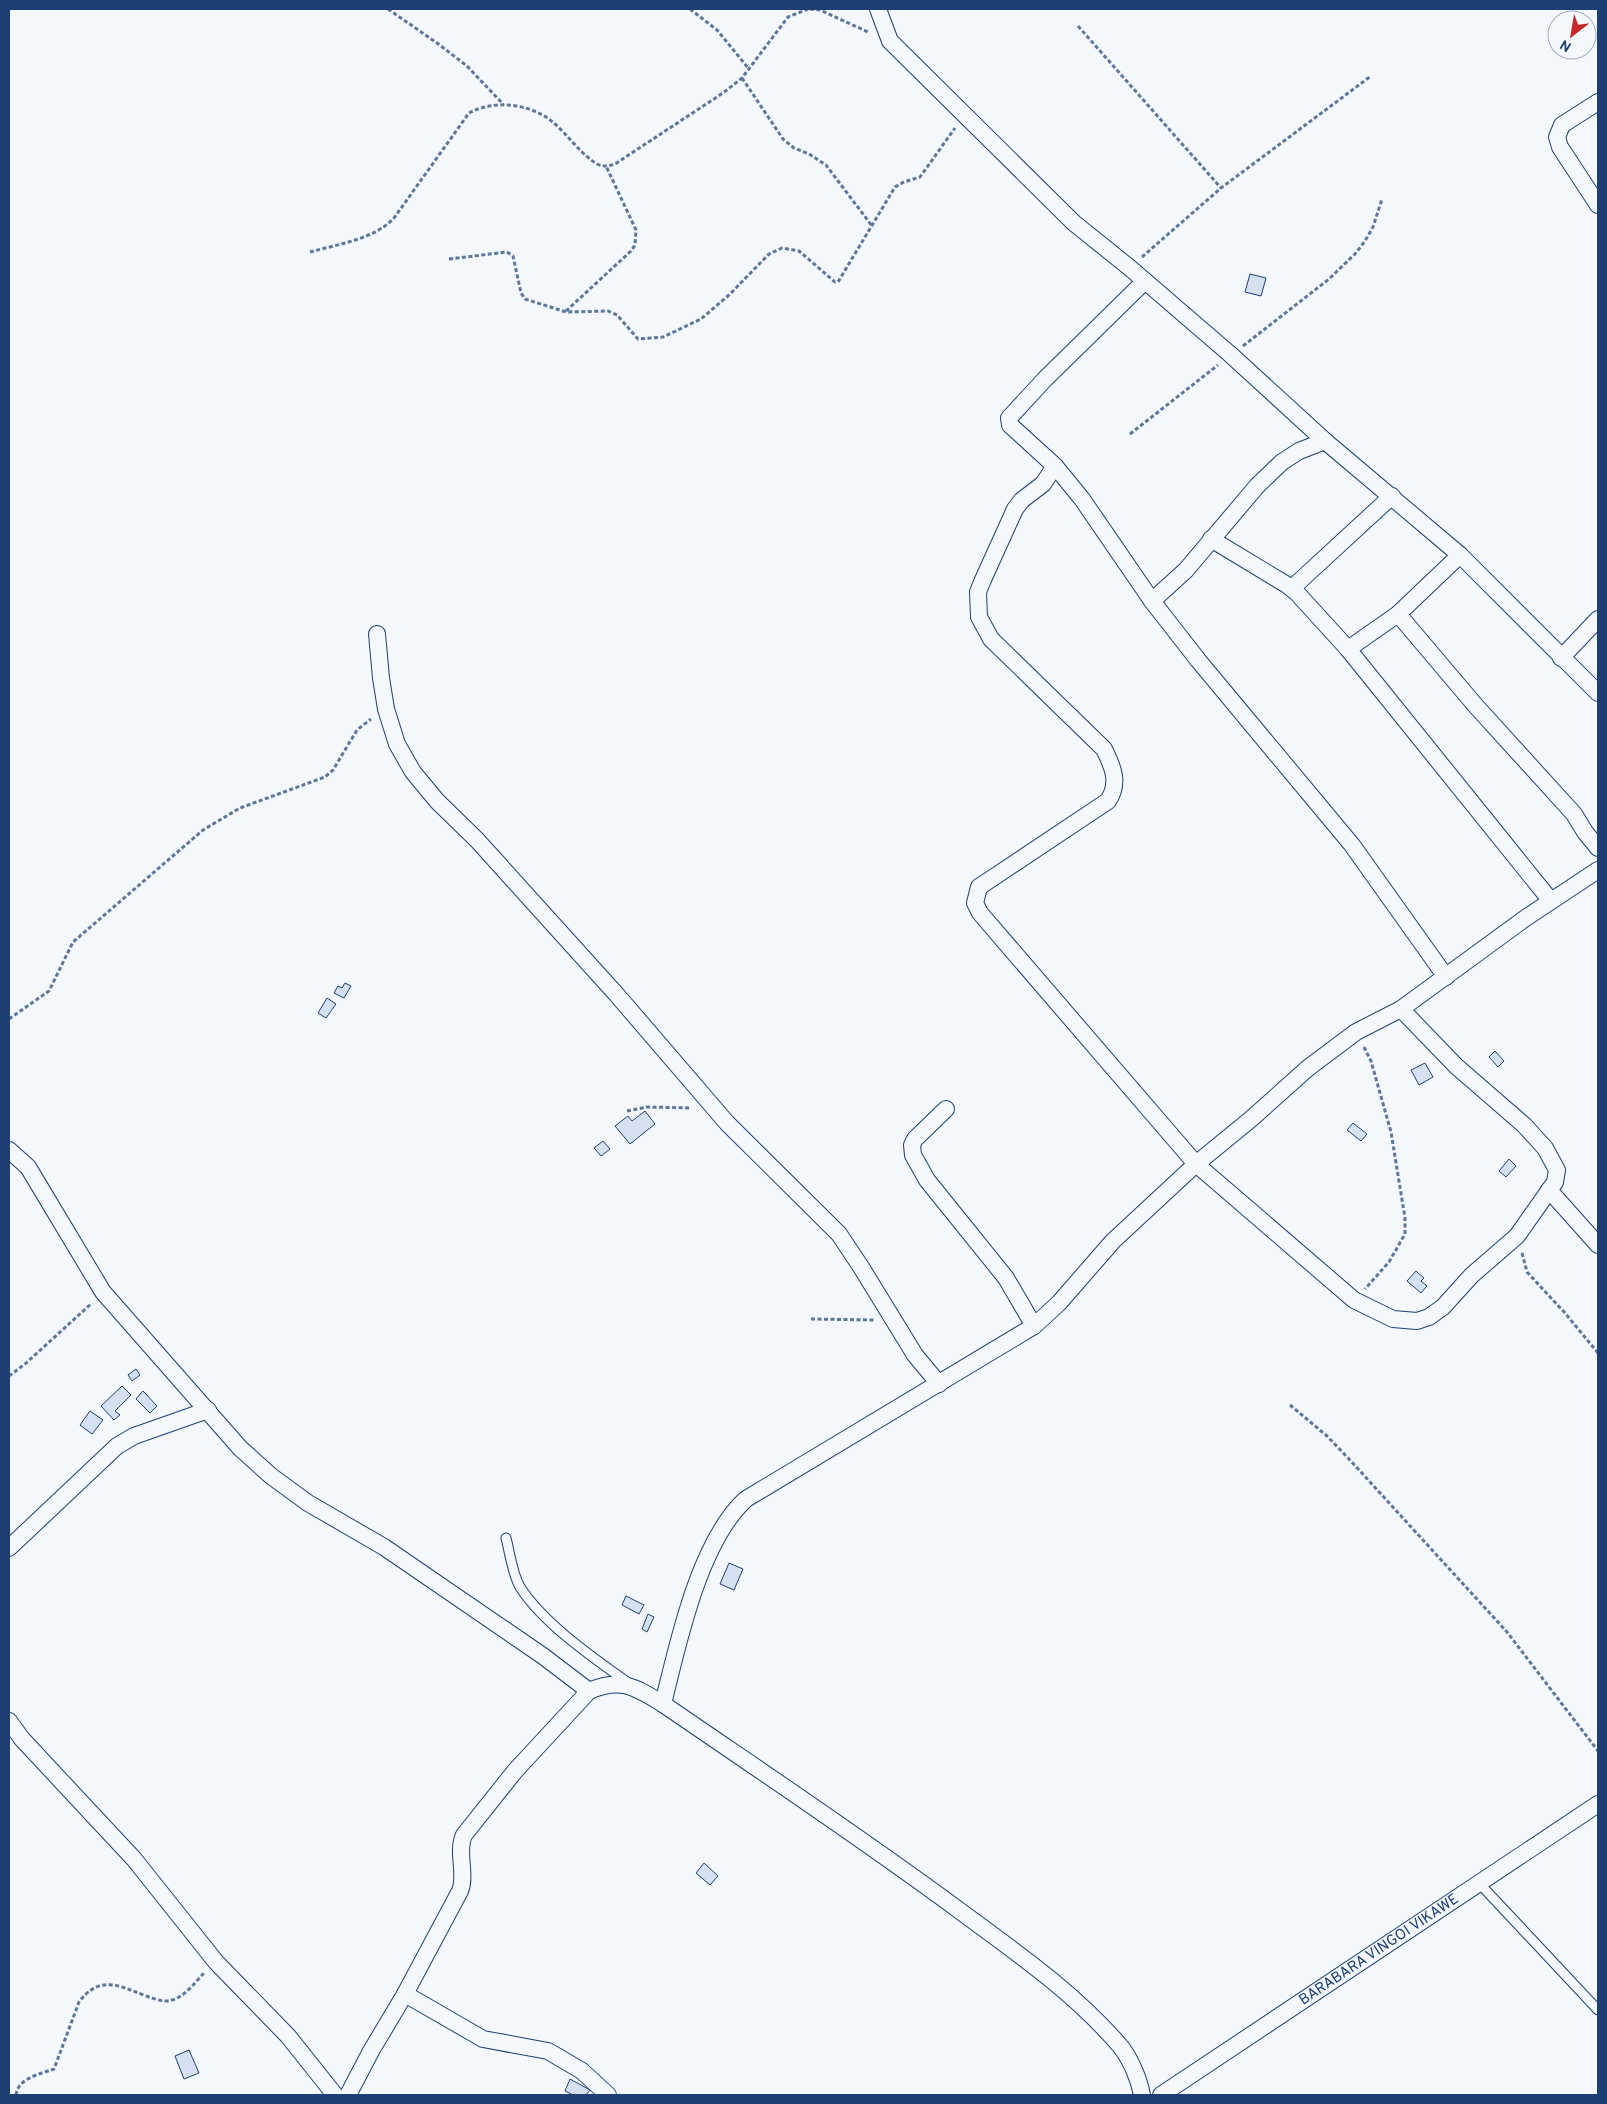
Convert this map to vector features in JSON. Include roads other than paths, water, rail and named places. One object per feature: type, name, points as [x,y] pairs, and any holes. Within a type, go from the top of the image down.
[{"type":"street","points":[[878,9],[890,41],[1074,223],[1130,268],[1231,355],[1325,441],[1460,555],[1598,693]]},
{"type":"street","points":[[1598,102],[1562,125],[1557,137],[1560,147],[1598,205]]},
{"type":"street","points":[[1145,281],[1045,379],[1009,418],[1013,429],[1055,466],[1082,498],[1152,601],[1198,660],[1352,845],[1446,976]]},
{"type":"street","points":[[1152,601],[1186,570],[1257,486],[1282,462],[1299,451],[1325,441]]},
{"type":"street","points":[[1055,466],[1043,484],[1022,500],[1011,515],[978,592],[979,617],[991,639],[1104,749],[1113,767],[1114,788],[1108,801],[978,887],[975,902],[980,914],[1196,1164],[1354,1300],[1393,1319],[1417,1321],[1429,1317],[1443,1307],[1472,1275],[1517,1236],[1555,1182],[1557,1170],[1545,1148],[1524,1125],[1456,1066],[1400,1009]]},
{"type":"street","points":[[1292,588],[1392,496]]},
{"type":"street","points":[[1211,540],[1292,588],[1348,649],[1551,901]]},
{"type":"street","points":[[1348,649],[1398,614],[1460,555]]},
{"type":"street","points":[[1398,614],[1469,699],[1568,808],[1598,848]]},
{"type":"street","points":[[1561,658],[1598,619]]},
{"type":"street","points":[[377,634],[386,709],[397,744],[413,772],[437,801],[477,840],[586,960],[716,1109],[784,1181],[838,1234],[915,1355],[939,1384]]},
{"type":"street","points":[[663,1704],[684,1622],[700,1576],[723,1526],[746,1499],[1034,1326],[1065,1297],[1113,1241],[1196,1164],[1251,1119],[1308,1068],[1356,1032],[1400,1009],[1551,901],[1598,870]]},
{"type":"street","points":[[946,1109],[915,1139],[912,1145],[913,1155],[927,1180],[1006,1278],[1034,1326]]},
{"type":"street","points":[[9,1150],[28,1167],[103,1292],[240,1448],[271,1476],[308,1502],[384,1547],[543,1656],[589,1691]]},
{"type":"street","points":[[1549,1190],[1598,1245]]},
{"type":"street","points":[[9,1548],[117,1446],[134,1436],[208,1410]]},
{"type":"street","points":[[348,2095],[462,1888],[461,1845],[464,1835],[515,1771],[589,1691],[610,1684],[634,1686],[663,1704],[910,1874],[1049,1977],[1087,2011],[1122,2049],[1139,2081],[1142,2095]]},
{"type":"street","points":[[9,1721],[134,1859],[216,1962],[288,2036],[335,2095]]},
{"type":"street","name":"BARABARA VINGOI VIKAWE","points":[[1161,2095],[1598,1804]]},
{"type":"street","points":[[405,1994],[483,2039],[548,2050],[582,2071],[608,2095]]},
{"type":"lane","points":[[506,1538],[519,1586],[533,1603],[569,1639],[634,1686]]},
{"type":"lane","points":[[1479,1883],[1598,2010]]}]
